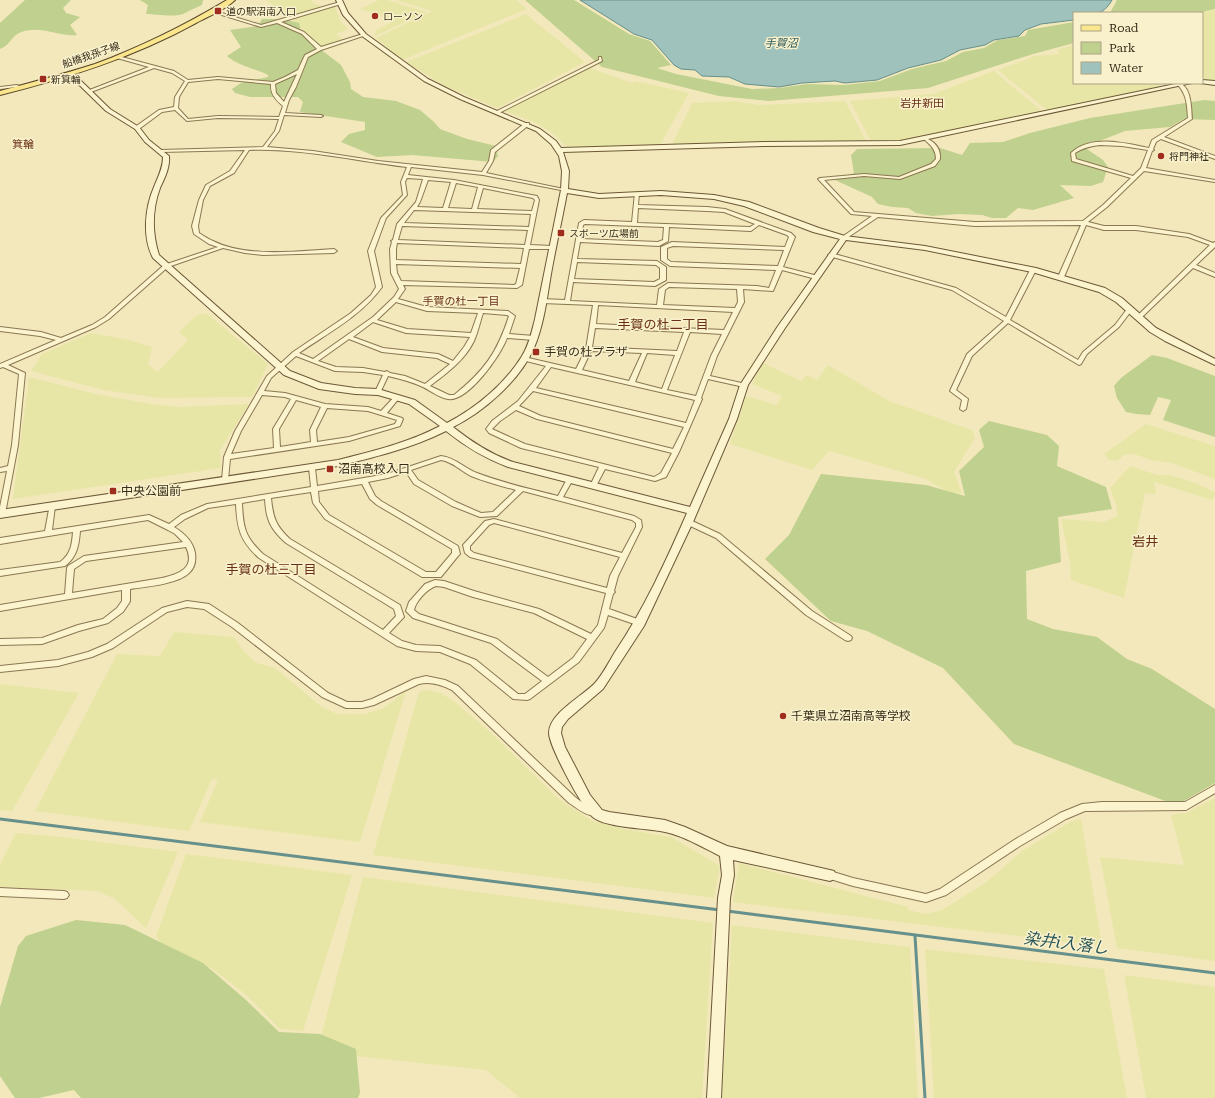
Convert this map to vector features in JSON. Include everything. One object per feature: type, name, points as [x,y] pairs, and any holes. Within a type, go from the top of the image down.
[{"type":"main road","name":"船橋我孫子線","points":[[185,25],[225,0]]},
{"type":"main road","name":"船橋我孫子線","points":[[0,93],[71,74],[118,57],[156,41],[232,0]]},
{"type":"street","points":[[1,366],[22,373],[16,444],[11,468],[3,488],[1,514],[312,468],[365,457],[398,448],[445,428],[463,418],[495,394],[510,379],[524,359],[534,338],[564,190],[566,172],[560,150],[549,138],[527,124],[462,98],[426,80],[364,35],[345,14],[340,1],[261,26],[213,11]]},
{"type":"street","points":[[276,21],[303,33],[320,49]]},
{"type":"street","points":[[264,148],[277,131],[281,116],[306,56],[320,49],[364,35]]},
{"type":"street","points":[[118,57],[173,72],[187,80],[218,78],[272,83],[300,72]]},
{"type":"street","points":[[497,112],[601,60],[600,58]]},
{"type":"street","points":[[90,91],[153,67]]},
{"type":"street","points":[[71,74],[108,110],[137,128],[147,141],[166,156],[167,163],[152,203],[150,230],[151,244],[156,256],[279,367],[294,376],[319,386],[378,392],[412,402],[425,410],[445,428],[472,447],[492,458],[524,469],[568,481],[692,511]]},
{"type":"street","points":[[187,80],[177,97],[176,108],[187,120],[218,117],[321,116]]},
{"type":"street","points":[[1203,82],[1215,83]]},
{"type":"street","points":[[272,83],[271,88],[274,94],[285,106]]},
{"type":"street","points":[[560,150],[764,144],[900,143],[926,139],[1179,84],[1183,86],[1188,100],[1190,119],[1154,141],[1152,150],[1143,169],[1105,206],[1084,223],[1061,277]]},
{"type":"street","points":[[0,88],[17,86],[18,88]]},
{"type":"street","points":[[137,128],[161,110],[176,108]]},
{"type":"street","points":[[483,174],[491,161],[493,151],[527,124]]},
{"type":"street","points":[[1160,137],[1215,158]]},
{"type":"street","points":[[926,139],[935,146],[938,152],[938,159],[933,164],[912,174],[900,178],[864,175],[820,179],[853,213],[975,224],[1084,223],[1104,228],[1136,228],[1189,236],[1214,245],[1138,318]]},
{"type":"street","points":[[1133,178],[1074,160],[1072,153],[1078,147],[1116,142],[1152,150]]},
{"type":"street","points":[[161,152],[247,150],[264,148],[313,152],[483,174],[599,196],[689,194],[732,201],[844,238],[925,248],[1033,270],[1102,290],[1119,300],[1138,318],[1168,339],[1215,362]]},
{"type":"street","points":[[247,150],[232,172],[208,185],[201,200],[195,226],[197,234],[222,247],[252,252],[334,251]]},
{"type":"street","points":[[225,480],[227,457],[238,431],[269,377],[296,353],[358,309],[376,294],[379,287],[371,251],[384,218],[405,195],[403,182],[410,165]]},
{"type":"street","points":[[1143,169],[1215,182]]},
{"type":"street","points":[[399,283],[515,287],[519,285],[537,200],[535,197],[454,181],[405,176]]},
{"type":"street","points":[[313,361],[372,320],[395,300],[402,289],[394,273],[394,241],[400,224],[418,202],[426,178]]},
{"type":"street","points":[[445,209],[454,181]]},
{"type":"street","points":[[474,210],[481,187]]},
{"type":"street","points":[[634,224],[637,194]]},
{"type":"street","points":[[725,212],[732,201]]},
{"type":"street","points":[[636,206],[707,209],[725,212],[789,234],[792,237],[771,290],[668,285],[662,289],[660,306]]},
{"type":"street","points":[[413,208],[534,213]]},
{"type":"street","points":[[598,814],[586,799],[559,748],[555,733],[557,725],[564,716],[599,686],[640,623],[688,522],[733,419],[744,385],[816,277],[844,238],[877,215]]},
{"type":"street","points":[[567,302],[581,224],[584,222],[751,229],[759,223]]},
{"type":"street","points":[[400,224],[530,229]]},
{"type":"street","points":[[578,240],[659,244],[665,241],[666,225]]},
{"type":"street","points":[[394,241],[552,248]]},
{"type":"street","points":[[787,249],[672,244],[664,247],[664,260],[670,264],[779,268],[816,277]]},
{"type":"street","points":[[1,366],[94,326],[107,318],[166,266],[222,247]]},
{"type":"street","points":[[832,255],[954,289],[1079,363],[1085,353],[1117,326],[1128,310]]},
{"type":"street","points":[[571,280],[655,284],[663,280],[663,267],[657,263],[574,260]]},
{"type":"street","points":[[394,262],[523,266]]},
{"type":"street","points":[[1193,266],[1215,275]]},
{"type":"street","points":[[963,409],[965,399],[953,391],[969,355],[1007,321],[1033,270]]},
{"type":"street","points":[[550,365],[533,389],[515,407],[492,425],[489,429],[491,432],[523,446],[655,479],[661,478],[676,452],[688,426],[725,332],[741,302],[740,288]]},
{"type":"street","points":[[296,353],[335,369],[387,373],[426,386],[448,397],[455,397],[487,370],[498,354],[507,336],[512,316],[510,314],[481,311],[427,309],[395,300]]},
{"type":"street","points":[[542,301],[737,310]]},
{"type":"street","points":[[578,372],[589,349],[596,303]]},
{"type":"street","points":[[426,386],[454,363],[467,347],[473,335],[481,311]]},
{"type":"street","points":[[372,320],[406,331],[473,335]]},
{"type":"street","points":[[593,326],[725,332]]},
{"type":"street","points":[[0,329],[41,334],[61,340]]},
{"type":"street","points":[[664,391],[688,330]]},
{"type":"street","points":[[507,336],[534,338]]},
{"type":"street","points":[[348,337],[382,350],[430,355],[454,363]]},
{"type":"street","points":[[589,349],[679,353]]},
{"type":"street","points":[[631,384],[645,352]]},
{"type":"street","points":[[524,359],[699,399]]},
{"type":"street","points":[[378,392],[387,373]]},
{"type":"street","points":[[706,377],[744,385]]},
{"type":"street","points":[[533,389],[688,426]]},
{"type":"street","points":[[227,457],[349,439],[398,425],[400,419],[368,409],[325,406],[285,395],[260,393]]},
{"type":"street","points":[[383,413],[397,397]]},
{"type":"street","points":[[277,449],[276,429],[294,398]]},
{"type":"street","points":[[314,444],[313,430],[325,406]]},
{"type":"street","points":[[515,407],[539,418],[676,452]]},
{"type":"street","points":[[169,527],[183,517],[207,506],[364,481],[408,469],[436,458],[448,459],[473,474],[520,490],[634,518],[639,522],[639,527],[614,576],[601,626],[593,638],[576,660],[526,697],[516,697],[473,662],[440,649],[416,648],[400,644],[261,556],[249,545],[241,528],[239,501]]},
{"type":"street","points":[[593,486],[603,466]]},
{"type":"street","points":[[0,470],[11,468]]},
{"type":"street","points":[[312,468],[316,503],[327,517],[424,575],[438,575],[456,554],[456,548],[379,503],[372,496],[364,481]]},
{"type":"street","points":[[408,469],[416,482],[480,515],[495,514],[501,506],[520,490]]},
{"type":"street","points":[[559,499],[568,481]]},
{"type":"street","points":[[268,497],[269,514],[272,524],[288,541],[397,607],[400,617],[384,634]]},
{"type":"street","points":[[48,534],[52,506]]},
{"type":"street","points":[[0,541],[149,517],[169,527],[184,537],[192,554],[192,564],[184,574],[162,581],[0,608]]},
{"type":"street","points":[[611,592],[472,555],[467,551],[466,545],[487,523],[494,521],[625,556]]},
{"type":"street","points":[[688,522],[718,536],[809,613],[848,638]]},
{"type":"street","points":[[0,573],[62,564],[70,559],[73,553],[77,529]]},
{"type":"street","points":[[68,596],[71,568],[84,559],[188,544]]},
{"type":"street","points":[[548,681],[494,641],[416,616],[410,611],[412,604],[428,586],[435,583],[444,584],[473,594],[536,611],[593,638]]},
{"type":"street","points":[[0,642],[42,641],[78,628],[105,621],[120,610],[126,601],[126,587]]},
{"type":"street","points":[[0,668],[58,663],[89,655],[110,646],[165,610],[187,604],[206,606],[235,625],[325,695],[346,705],[362,705],[374,702],[417,681],[438,680],[446,683],[455,688],[480,710],[572,800],[585,809],[608,818],[665,826],[681,831],[725,852],[926,898],[943,892],[1044,826],[1063,816],[1086,807],[1132,805],[1186,806],[1215,789]]},
{"type":"street","points":[[605,611],[640,623]]},
{"type":"street","points":[[714,1098],[724,898],[728,859],[725,852]]},
{"type":"street","points":[[0,892],[64,895]]},
{"type":"shaded area","points":[[266,0],[311,0],[313,1],[312,3],[322,6],[290,18]]},
{"type":"shaded area","points":[[379,0],[387,0],[427,12],[373,37],[377,30],[396,20],[360,9]]},
{"type":"shaded area","points":[[396,0],[516,0],[527,9],[402,60],[376,38],[432,11]]},
{"type":"shaded area","points":[[327,7],[335,7],[341,22],[348,29],[336,34],[344,40],[321,47],[292,19]]},
{"type":"shaded area","points":[[1215,10],[1215,81],[1203,81],[1203,12]]},
{"type":"shaded area","points":[[526,14],[585,62],[497,108],[445,86],[406,62]]},
{"type":"shaded area","points":[[1073,45],[1073,84],[1158,84],[1161,87],[1049,112],[998,70],[1035,56],[1060,54],[1057,50]]},
{"type":"shaded area","points":[[590,68],[632,83],[636,81],[689,93],[659,147],[567,147],[554,134],[534,122],[504,111]]},
{"type":"shaded area","points":[[994,71],[1044,113],[902,142],[871,142],[850,101],[933,94]]},
{"type":"shaded area","points":[[733,101],[760,105],[845,101],[867,143],[670,149],[692,103]]},
{"type":"shaded area","points":[[206,313],[268,364],[252,397],[159,398],[104,390],[31,371],[42,354],[91,333],[125,339],[152,347],[148,365],[158,372],[188,340],[179,332],[197,315]]},
{"type":"shaded area","points":[[763,363],[801,381],[807,375],[817,380],[828,365],[889,401],[972,430],[975,438],[954,472],[962,493],[950,493],[926,479],[829,451],[812,470],[730,444],[746,396],[777,405],[782,396],[752,384]]},
{"type":"shaded area","points":[[29,377],[96,394],[151,404],[178,407],[249,404],[220,450],[221,468],[13,499]]},
{"type":"shaded area","points":[[1146,424],[1215,446],[1215,479],[1172,463],[1151,460],[1134,454],[1124,455],[1117,461],[1109,460],[1104,454]]},
{"type":"shaded area","points":[[1130,466],[1157,475],[1169,475],[1193,482],[1215,492],[1215,495],[1212,500],[1154,482],[1156,494],[1145,493],[1124,598],[1071,580],[1070,562],[1061,519],[1104,522],[1117,516],[1117,507],[1110,488]]},
{"type":"shaded area","points":[[174,632],[234,637],[244,652],[257,663],[275,668],[322,707],[337,714],[365,714],[384,708],[406,691],[360,842],[200,822],[218,780],[212,779],[189,831],[35,811],[117,654],[160,656]]},
{"type":"shaded area","points":[[0,684],[79,693],[12,811],[0,810]]},
{"type":"shaded area","points":[[426,690],[441,693],[456,703],[489,731],[559,799],[592,821],[624,829],[671,837],[720,866],[714,898],[373,855],[419,692]]},
{"type":"shaded area","points":[[1215,798],[1215,961],[1117,948],[1100,857],[1184,865],[1171,815],[1186,813]]},
{"type":"shaded area","points":[[1081,819],[1102,946],[733,902],[739,863],[908,907],[908,910],[926,914],[942,910],[985,883],[1022,851],[1070,822]]},
{"type":"shaded area","points":[[16,833],[63,837],[178,852],[146,928],[115,899],[97,891],[0,887],[0,865]]},
{"type":"shaded area","points":[[186,854],[352,875],[303,1031],[280,1029],[244,993],[210,967],[166,951],[156,936]]},
{"type":"shaded area","points":[[363,877],[713,923],[702,1098],[520,1098],[486,1070],[336,1054],[318,1048]]},
{"type":"shaded area","points":[[732,925],[910,947],[918,1098],[722,1098]]},
{"type":"shaded area","points":[[925,949],[1104,969],[1127,1098],[934,1098]]},
{"type":"shaded area","points":[[1124,975],[1215,987],[1215,1098],[1146,1098]]},
{"type":"green space","points":[[25,0],[71,0],[63,8],[66,13],[80,17],[70,25],[77,35],[41,30],[26,31],[16,35],[6,46],[0,49],[0,23]]},
{"type":"green space","points":[[140,0],[203,0],[202,5],[181,14],[172,16],[146,14],[148,5]]},
{"type":"green space","points":[[525,0],[574,0],[629,34],[650,41],[671,65],[657,68],[676,74],[752,89],[780,88],[807,84],[845,85],[880,81],[912,69],[946,61],[963,52],[984,48],[998,40],[1025,36],[1028,30],[1073,22],[1073,43],[1033,54],[928,88],[769,101],[719,96],[602,67]]},
{"type":"green space","points":[[1117,0],[1215,0],[1215,9],[1202,12],[1111,12]]},
{"type":"green space","points":[[262,19],[283,19],[299,23],[302,35],[341,65],[350,82],[351,89],[363,97],[396,101],[420,110],[440,129],[467,139],[496,146],[498,156],[493,162],[412,155],[377,157],[341,142],[349,134],[365,130],[365,122],[300,112],[303,102],[298,97],[250,97],[235,93],[232,89],[241,83],[268,77],[268,75],[241,65],[227,56],[241,47],[230,30],[258,26]]},
{"type":"green space","points":[[1204,100],[1215,101],[1215,120],[1184,119],[1170,127],[1125,131],[1084,147],[1103,160],[1108,167],[1103,182],[1091,186],[1060,185],[1074,198],[1033,210],[1018,208],[1006,218],[958,214],[932,216],[916,213],[908,208],[878,204],[872,197],[835,180],[854,173],[851,155],[857,149],[940,148],[962,155],[970,143],[1003,142],[1030,133],[1090,118]]},
{"type":"green space","points":[[1152,355],[1167,358],[1215,376],[1215,437],[1163,420],[1171,400],[1158,397],[1150,415],[1126,412],[1117,398],[1114,386],[1121,378]]},
{"type":"green space","points":[[989,421],[1047,435],[1059,446],[1057,466],[1106,487],[1112,509],[1058,517],[1061,562],[1026,571],[1027,619],[1053,629],[1097,637],[1127,659],[1152,669],[1215,709],[1215,783],[1182,802],[1168,802],[1014,744],[943,668],[867,631],[831,621],[765,559],[789,535],[821,474],[926,485],[965,496],[959,471],[984,447],[979,430]]},
{"type":"green space","points":[[76,920],[125,925],[203,963],[246,1000],[279,1032],[320,1034],[356,1049],[360,1093],[358,1098],[81,1098],[74,1090],[39,1098],[15,1098],[0,1076],[0,1007],[18,946],[26,936]]},
{"type":"water","name":"手賀沼","points":[[580,0],[1112,0],[1104,10],[1100,12],[1073,12],[1073,20],[1041,24],[1025,30],[1019,36],[994,40],[985,45],[960,50],[941,60],[908,68],[877,80],[845,83],[835,81],[802,83],[779,87],[745,84],[729,77],[702,76],[695,70],[681,69],[674,65],[652,40],[634,34]]},
{"type":"waterway","points":[[0,819],[720,910]]},
{"type":"waterway","name":"染井i入落し","points":[[727,911],[1215,973]]},
{"type":"waterway","points":[[915,936],[925,1098]]},
{"type":"place","name":"道の駅沼南入口","points":[[218,11]]},
{"type":"place","name":"ローソン","points":[[375,16]]},
{"type":"place","name":"新箕輪","points":[[43,79]]},
{"type":"place","name":"将門神社","points":[[1161,156]]},
{"type":"place","name":"スポーツ広場前","points":[[561,233]]},
{"type":"place","name":"手賀の杜プラザ","points":[[536,352]]},
{"type":"place","name":"沼南高校入口","points":[[330,469]]},
{"type":"place","name":"中央公園前","points":[[113,491]]},
{"type":"place","name":"千葉県立沼南高等学校","points":[[783,716]]},
{"type":"district","name":"岩井新田","points":[[922,103]]},
{"type":"district","name":"箕輪","points":[[23,144]]},
{"type":"district","name":"手賀の杜一丁目","points":[[461,301]]},
{"type":"district","name":"手賀の杜二丁目","points":[[663,324]]},
{"type":"district","name":"岩井","points":[[1145,541]]},
{"type":"district","name":"手賀の杜三丁目","points":[[271,569]]}]
